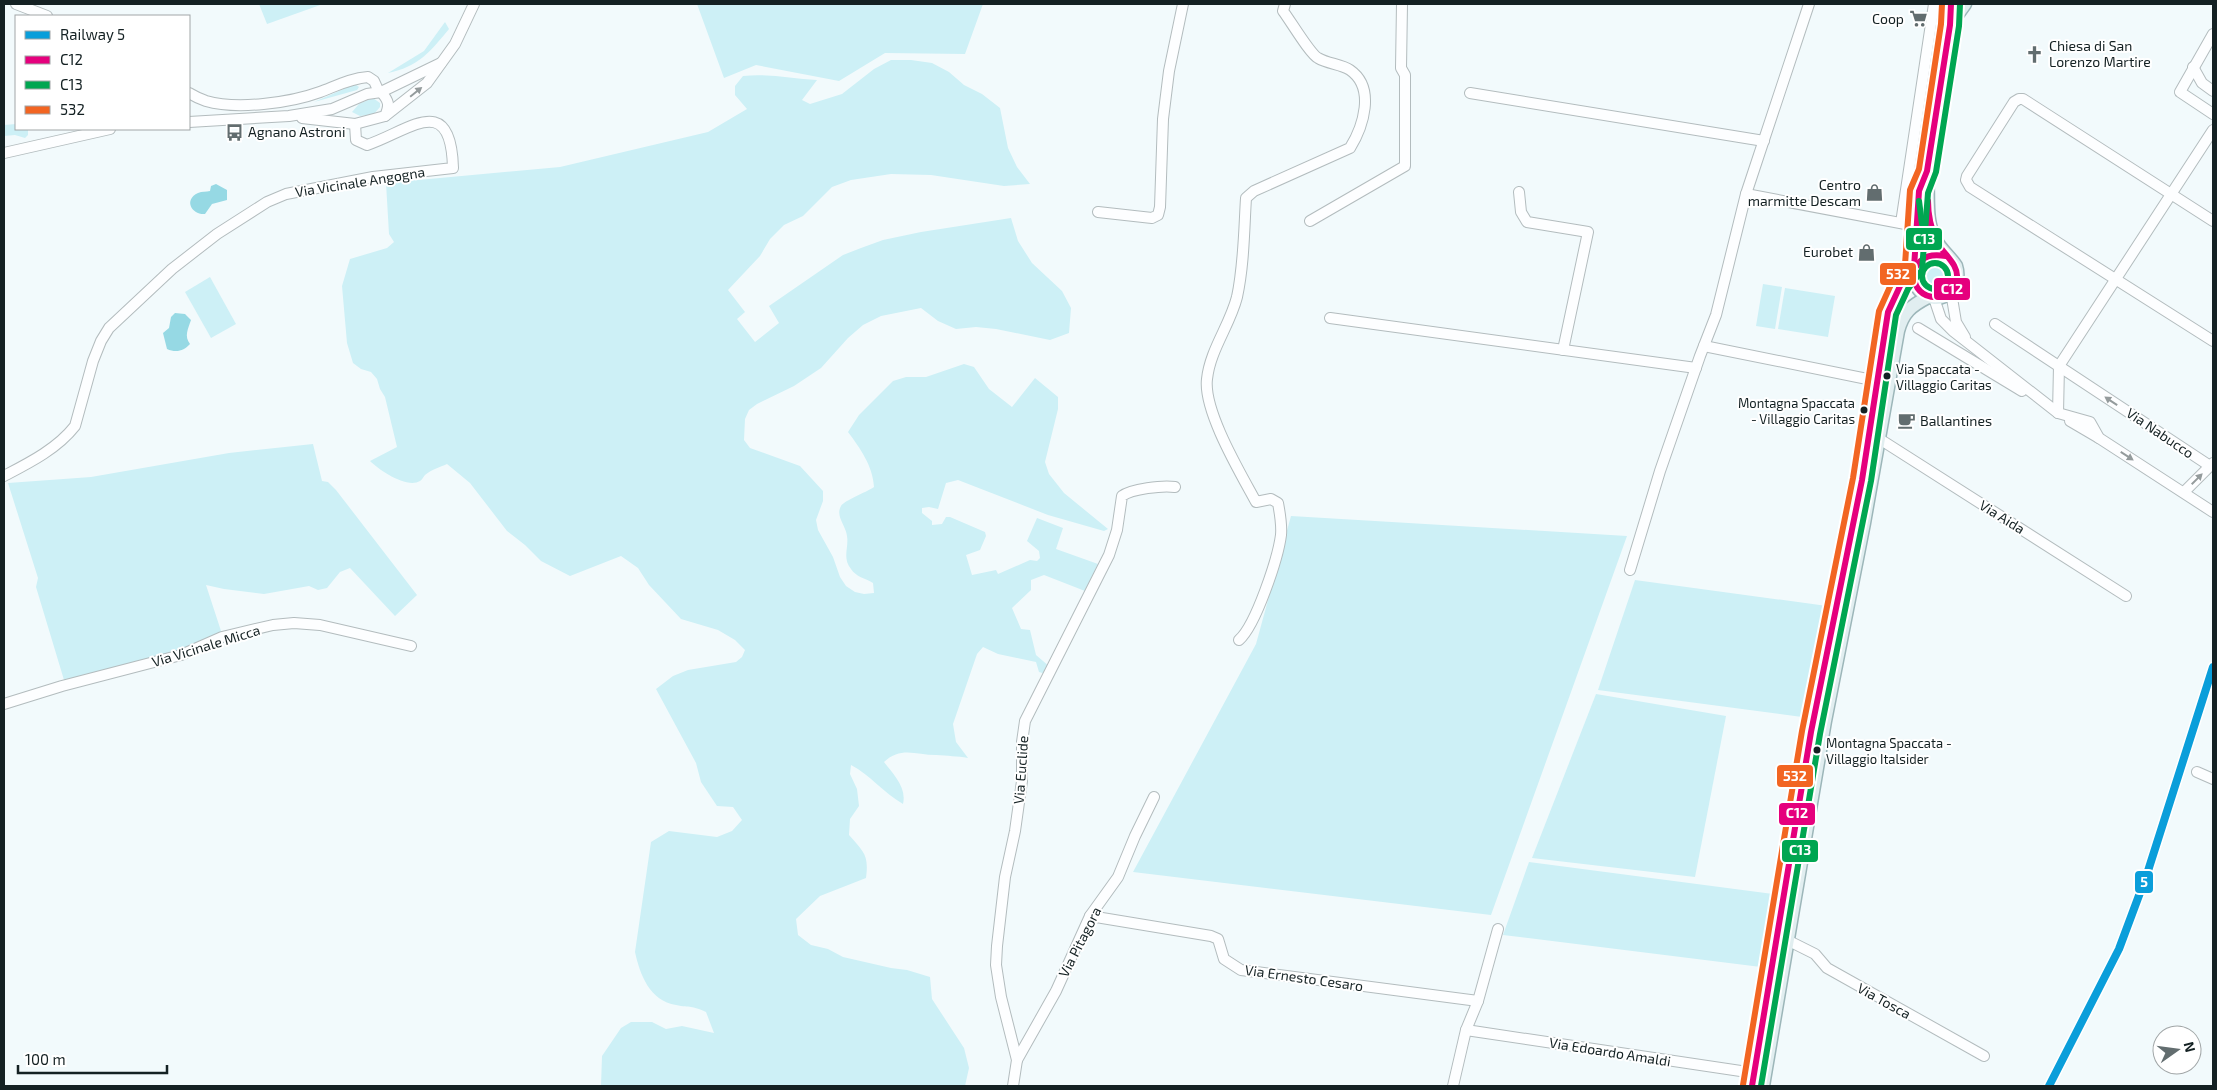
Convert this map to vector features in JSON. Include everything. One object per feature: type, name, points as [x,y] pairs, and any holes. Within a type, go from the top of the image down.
[{"type":"main road","points":[[1763,1086],[1825,721],[1901,320],[1913,305],[1931,297],[1940,297],[1951,292],[1955,286],[1957,272],[1955,266],[1934,237],[1928,214],[1927,171],[1950,25],[1951,4]]},
{"type":"main road","points":[[1950,25],[1965,4]]},
{"type":"main road","points":[[1927,171],[1919,191],[1914,282],[1917,288],[1931,297]]},
{"type":"main road","points":[[1753,1080],[1811,732],[1862,480],[1888,312],[1901,284],[1924,256],[1931,253],[1946,256]]},
{"type":"street","points":[[16,4],[45,15]]},
{"type":"street","points":[[289,116],[356,123],[385,116],[427,83],[455,44],[474,4]]},
{"type":"street","points":[[1098,212],[1152,218],[1158,215],[1160,207],[1163,118],[1169,71],[1183,4]]},
{"type":"street","points":[[1240,640],[1254,620],[1276,557],[1281,536],[1278,504],[1272,499],[1256,502],[1233,458],[1212,408],[1207,381],[1212,358],[1230,320],[1237,296],[1246,198],[1254,191],[1350,148],[1365,117],[1364,97],[1360,81],[1351,71],[1316,58],[1284,11],[1285,4]]},
{"type":"street","points":[[1310,222],[1405,166],[1405,75],[1401,68],[1402,4]]},
{"type":"street","points":[[1630,570],[1660,471],[1721,297],[1746,194],[1809,4]]},
{"type":"street","points":[[1901,223],[1934,4]]},
{"type":"street","points":[[2213,34],[2180,92],[2213,114]]},
{"type":"street","points":[[190,122],[289,116],[332,109],[367,94],[380,92],[441,63]]},
{"type":"street","points":[[2193,67],[2202,83],[2213,91]]},
{"type":"street","points":[[190,94],[204,101],[218,103],[269,102],[305,96],[364,77],[374,81],[380,92],[388,100],[389,106],[385,116]]},
{"type":"street","points":[[364,77],[369,88],[367,94]]},
{"type":"street","points":[[1470,93],[1764,141]]},
{"type":"street","points":[[2213,222],[2028,101],[2019,99],[2014,102],[1967,176],[1968,184],[2213,341]]},
{"type":"street","points":[[353,101],[348,114],[356,123]]},
{"type":"street","name":"Via Vicinale Angogna","points":[[4,476],[26,464],[68,434],[75,426],[101,341],[109,328],[172,269],[217,234],[267,202],[286,194],[373,178],[453,168],[453,158],[446,133],[437,122],[422,121],[383,141],[367,146],[356,123]]},
{"type":"street","points":[[4,153],[106,130]]},
{"type":"street","points":[[2058,413],[2059,366],[2213,130]]},
{"type":"street","points":[[1519,192],[1521,212],[1527,222],[1588,232],[1563,350]]},
{"type":"street","points":[[1746,194],[1916,226]]},
{"type":"street","points":[[1951,292],[1956,322],[1971,344]]},
{"type":"street","points":[[1931,297],[1944,323],[2058,413]]},
{"type":"street","points":[[1330,318],[1696,368]]},
{"type":"street","name":"Via Nabucco","points":[[1995,324],[2212,464],[2184,492]]},
{"type":"street","points":[[1918,328],[2099,438],[2213,512]]},
{"type":"street","points":[[1704,346],[1876,381]]},
{"type":"street","name":"Via Aida","points":[[1878,438],[2126,596]]},
{"type":"street","name":"Via Euclide","points":[[1013,1086],[1017,1060],[1001,997],[996,965],[1005,877],[1015,830],[1022,781],[1022,742],[1026,721],[1109,555],[1117,530],[1122,496],[1127,493],[1175,486]]},
{"type":"street","name":"Via Vicinale Micca","points":[[4,704],[62,686],[181,656],[222,637],[294,623],[320,626],[411,646]]},
{"type":"street","points":[[2198,772],[2213,779]]},
{"type":"street","name":"Via Pitagora","points":[[1017,1060],[1056,991],[1090,916],[1118,877],[1154,797]]},
{"type":"street","name":"Via Ernesto Cesaro","points":[[1090,916],[1211,936],[1218,939],[1225,960],[1241,970],[1478,1002]]},
{"type":"street","points":[[1453,1086],[1466,1030],[1478,1002],[1498,929]]},
{"type":"street","name":"Via Tosca","points":[[1789,941],[1815,954],[1827,968],[1984,1056]]},
{"type":"street","name":"Via Edoardo Amaldi","points":[[1466,1030],[1753,1080]]},
{"type":"shaded area","points":[[259,4],[323,4],[267,24]]},
{"type":"shaded area","points":[[697,4],[983,4],[965,54],[885,53],[839,81],[756,65],[724,78]]},
{"type":"shaded area","points":[[445,22],[449,29],[423,57],[408,67],[388,73],[424,51]]},
{"type":"shaded area","points":[[891,60],[932,63],[949,72],[964,85],[982,94],[1000,108],[1008,148],[1017,167],[1030,184],[1004,186],[931,175],[891,174],[851,180],[832,187],[803,216],[784,225],[770,239],[760,256],[728,290],[745,312],[737,319],[755,342],[779,323],[769,306],[843,255],[883,240],[1011,218],[1018,241],[1032,263],[1062,291],[1071,308],[1069,333],[1050,340],[996,329],[976,327],[956,329],[938,321],[921,308],[881,316],[863,325],[848,338],[821,368],[794,386],[757,404],[749,410],[745,419],[744,440],[750,448],[800,466],[823,491],[823,501],[816,520],[818,530],[833,557],[840,577],[846,586],[855,592],[864,594],[874,593],[873,583],[855,574],[848,565],[846,557],[847,536],[839,514],[843,504],[874,487],[868,465],[848,432],[859,415],[893,381],[906,377],[926,377],[964,364],[974,367],[989,389],[1012,407],[1035,378],[1058,397],[1058,409],[1045,462],[1049,474],[1064,493],[1108,529],[1104,531],[1048,515],[958,480],[946,483],[938,509],[922,508],[922,513],[932,521],[932,525],[942,524],[946,517],[950,517],[985,532],[986,536],[980,550],[966,555],[972,575],[996,570],[998,574],[1030,560],[1037,561],[1040,558],[1039,551],[1027,541],[1037,518],[1063,528],[1056,549],[1098,564],[1085,591],[1044,575],[1031,580],[1031,590],[1012,608],[1021,629],[1030,630],[1036,655],[1050,667],[1046,674],[1039,672],[1036,662],[998,654],[983,647],[977,654],[953,724],[956,742],[968,758],[909,752],[890,757],[884,762],[901,786],[904,798],[903,804],[851,765],[850,774],[857,789],[859,806],[850,819],[849,835],[866,859],[866,878],[820,896],[796,919],[798,935],[811,945],[828,949],[843,957],[907,970],[930,977],[932,999],[964,1048],[969,1068],[965,1086],[601,1086],[602,1056],[621,1028],[631,1022],[652,1022],[666,1029],[682,1026],[714,1033],[706,1012],[667,1003],[653,993],[643,978],[635,952],[651,842],[669,831],[717,837],[732,831],[742,820],[733,807],[717,806],[701,782],[696,763],[656,689],[673,676],[688,670],[736,662],[742,657],[745,650],[735,640],[718,630],[681,619],[649,585],[638,568],[621,556],[570,576],[541,561],[507,531],[470,483],[447,464],[425,475],[421,481],[408,483],[380,469],[370,461],[397,447],[385,397],[377,379],[371,372],[361,369],[353,363],[347,343],[342,286],[350,259],[387,248],[394,242],[389,234],[386,183],[560,167],[708,132],[747,109],[735,95],[735,86],[743,76],[771,76],[817,80],[802,100],[810,104],[842,94],[874,69]]},
{"type":"shaded area","points":[[355,84],[359,87],[357,90],[314,102]]},
{"type":"shaded area","points":[[373,98],[380,103],[380,107],[374,114],[360,116],[352,112],[359,104]]},
{"type":"shaded area","points":[[15,124],[15,130],[28,130],[28,135],[25,138],[15,135],[4,136],[4,125]]},
{"type":"shaded area","points":[[1935,262],[1945,266],[1949,276],[1945,286],[1935,290],[1925,286],[1921,276],[1925,266]]},
{"type":"shaded area","points":[[210,277],[236,324],[211,338],[185,292]]},
{"type":"shaded area","points":[[1763,284],[1782,287],[1775,329],[1756,326]]},
{"type":"shaded area","points":[[1785,288],[1835,296],[1828,337],[1778,329]]},
{"type":"shaded area","points":[[313,444],[322,481],[328,482],[336,490],[417,595],[395,616],[350,568],[340,572],[327,588],[318,590],[309,586],[264,594],[206,585],[222,634],[180,652],[64,680],[36,587],[38,578],[8,483],[91,477],[229,453]]},
{"type":"shaded area","points":[[1291,516],[1627,536],[1491,915],[1133,872],[1256,644]]},
{"type":"shaded area","points":[[1635,580],[1827,606],[1802,717],[1598,690]]},
{"type":"shaded area","points":[[1596,694],[1726,716],[1695,877],[1532,858]]},
{"type":"shaded area","points":[[1529,862],[1773,894],[1761,967],[1503,935]]},
{"type":"water","points":[[216,184],[227,190],[227,200],[212,204],[205,214],[200,214],[193,210],[190,203],[193,196],[200,192],[210,191],[211,186]]},
{"type":"water","points":[[175,313],[185,314],[191,320],[187,335],[190,344],[177,351],[167,349],[163,333],[169,328],[171,317]]},
{"type":"rail line","name":"5","points":[[2049,1086],[2119,949],[2147,874],[2213,667]]},
{"type":"transit line","name":"532","points":[[1743,1085],[1802,731],[1853,478],[1879,311],[1893,280],[1905,265],[1910,190],[1919,169],[1941,24],[1942,4]]},
{"type":"transit line","name":"C12","points":[[1752,1086],[1811,732],[1862,480],[1888,312],[1901,284],[1914,268],[1919,191],[1927,171],[1950,25],[1951,4]]},
{"type":"transit line","name":"C13","points":[[1761,1086],[1820,734],[1871,481],[1896,315],[1908,289],[1922,270],[1928,193],[1936,172],[1959,26],[1960,4]]},
{"type":"transit line","name":"C13","points":[[1919,201],[1922,224],[1930,246]]},
{"type":"transit line","name":"C12","points":[[1928,201],[1930,222],[1935,237],[1956,269],[1957,279],[1953,288],[1947,294],[1939,297],[1923,294],[1917,288],[1914,279],[1915,268],[1921,260],[1928,256],[1946,256]]},
{"type":"transit line","name":"C13","points":[[1935,263],[1944,267],[1948,276],[1944,285],[1935,289],[1926,285],[1922,276],[1926,267],[1935,263]]},
{"type":"place","name":"Coop","points":[[1918,19]]},
{"type":"place","name":"Chiesa di San Lorenzo Martire","points":[[2035,54]]},
{"type":"place","name":"Agnano Astroni","points":[[234,132]]},
{"type":"place","name":"Centro marmitte Descam","points":[[1875,193]]},
{"type":"place","name":"Eurobet","points":[[1867,252]]},
{"type":"place","name":"Via Spaccata - Villaggio Caritas","points":[[1887,376]]},
{"type":"place","name":"Montagna Spaccata - Villaggio Caritas","points":[[1864,410]]},
{"type":"place","name":"Ballantines","points":[[1906,421]]},
{"type":"place","name":"Montagna Spaccata - Villaggio Italsider","points":[[1817,750]]}]
